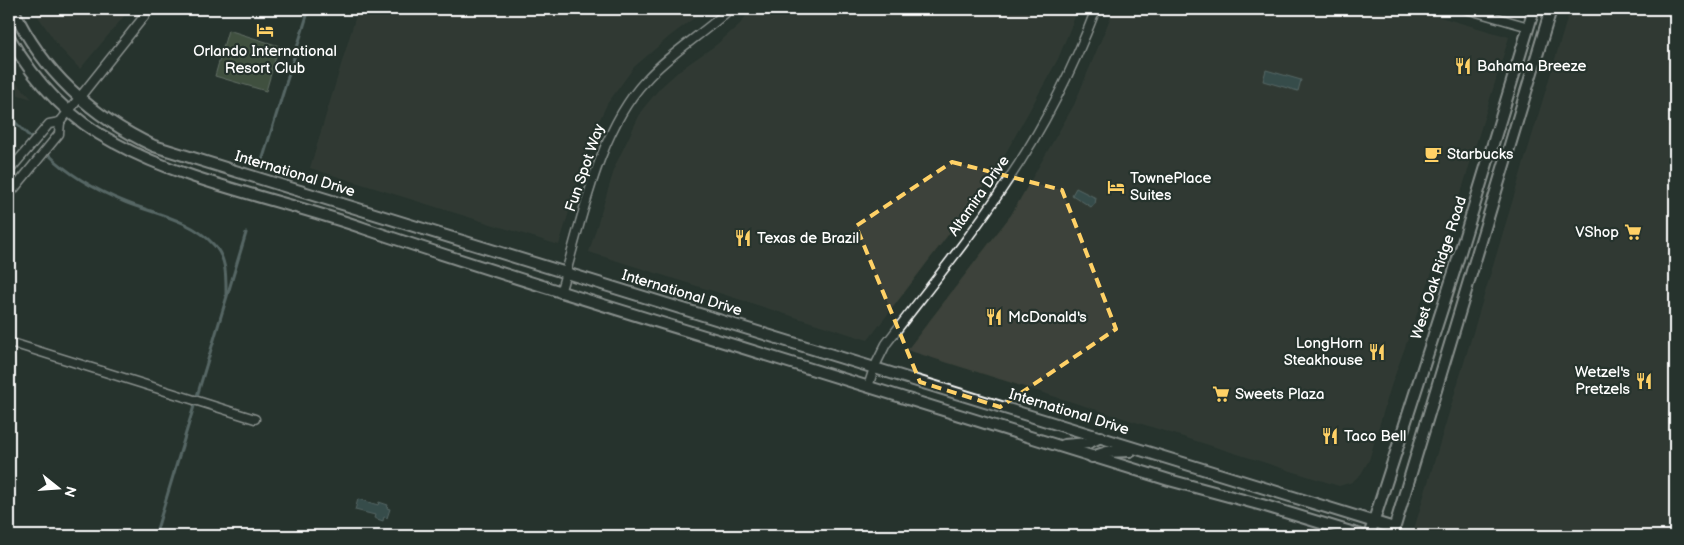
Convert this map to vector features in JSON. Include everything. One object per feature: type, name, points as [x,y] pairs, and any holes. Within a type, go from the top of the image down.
[{"type":"street","name":"International Drive","points":[[13,9],[27,37],[42,58],[80,99],[119,128],[154,146],[1374,522],[1393,532]]},
{"type":"street","points":[[9,195],[59,134],[60,122],[150,9]]},
{"type":"street","name":"Fun Spot Way","points":[[560,293],[613,126],[630,99],[659,65],[712,26],[730,9]]},
{"type":"street","name":"Altamira Drive","points":[[868,387],[874,368],[886,344],[986,214],[1033,141],[1064,82],[1096,9]]},
{"type":"street","points":[[1466,9],[1529,27]]},
{"type":"street","name":"West Oak Ridge Road","points":[[1369,536],[1454,272],[1534,9]]},
{"type":"street","name":"West Oak Ridge Road","points":[[1393,532],[1551,9]]},
{"type":"street","name":"International Drive","points":[[9,37],[44,88],[69,112],[110,141],[162,166],[354,224],[560,293],[1053,445],[1364,536]]},
{"type":"street","points":[[9,171],[49,124],[60,122]]},
{"type":"street","points":[[9,342],[255,419]]},
{"type":"street","points":[[1053,445],[1088,443],[1101,437]]},
{"type":"street","points":[[1092,457],[1119,450],[1144,451]]},
{"type":"highlighted area","points":[[952,162],[1062,190],[1116,329],[1000,407],[920,382],[856,226]]},
{"type":"shaded area","points":[[33,9],[130,9],[80,69],[59,47]]},
{"type":"shaded area","points":[[358,9],[706,9],[670,36],[634,67],[607,104],[591,138],[559,245],[310,168]]},
{"type":"shaded area","points":[[751,9],[1078,9],[1058,59],[1004,156],[977,197],[868,340],[589,252],[616,164],[642,110],[660,88],[680,70],[716,45],[740,24]]},
{"type":"shaded area","points":[[1114,9],[1412,9],[1509,37],[1463,186],[1391,386],[1369,460],[1361,474],[1352,482],[1339,486],[907,350],[1011,215],[1074,105]]},
{"type":"shaded area","points":[[1572,9],[1675,9],[1675,536],[1412,536],[1568,16]]},
{"type":"shaded area","points":[[9,71],[16,82],[32,99],[9,92]]},
{"type":"green space","points":[[228,30],[279,46],[266,91],[215,76]]},
{"type":"water","points":[[1266,70],[1301,80],[1298,91],[1263,81]]},
{"type":"water","points":[[1076,188],[1096,198],[1095,204],[1091,207],[1072,195]]},
{"type":"water","points":[[358,499],[378,505],[379,502],[388,505],[387,508],[390,509],[387,518],[384,517],[383,521],[374,518],[375,515],[355,510]]},
{"type":"waterway","points":[[262,161],[309,9]]},
{"type":"waterway","points":[[9,116],[31,138]]},
{"type":"waterway","points":[[48,154],[74,176],[94,188],[184,224],[205,236],[218,250],[224,262],[226,295]]},
{"type":"waterway","points":[[155,536],[246,233]]},
{"type":"place","name":"Orlando International Resort Club","points":[[265,30]]},
{"type":"place","name":"Bahama Breeze","points":[[1463,66]]},
{"type":"place","name":"Starbucks","points":[[1433,154]]},
{"type":"place","name":"TownePlace Suites","points":[[1116,187]]},
{"type":"place","name":"VShop","points":[[1633,232]]},
{"type":"place","name":"Texas de Brazil","points":[[743,238]]},
{"type":"place","name":"McDonald's","points":[[994,317]]},
{"type":"place","name":"LongHorn Steakhouse","points":[[1377,352]]},
{"type":"place","name":"Wetzel's Pretzels","points":[[1644,381]]},
{"type":"place","name":"Sweets Plaza","points":[[1221,394]]},
{"type":"place","name":"Taco Bell","points":[[1330,436]]}]
